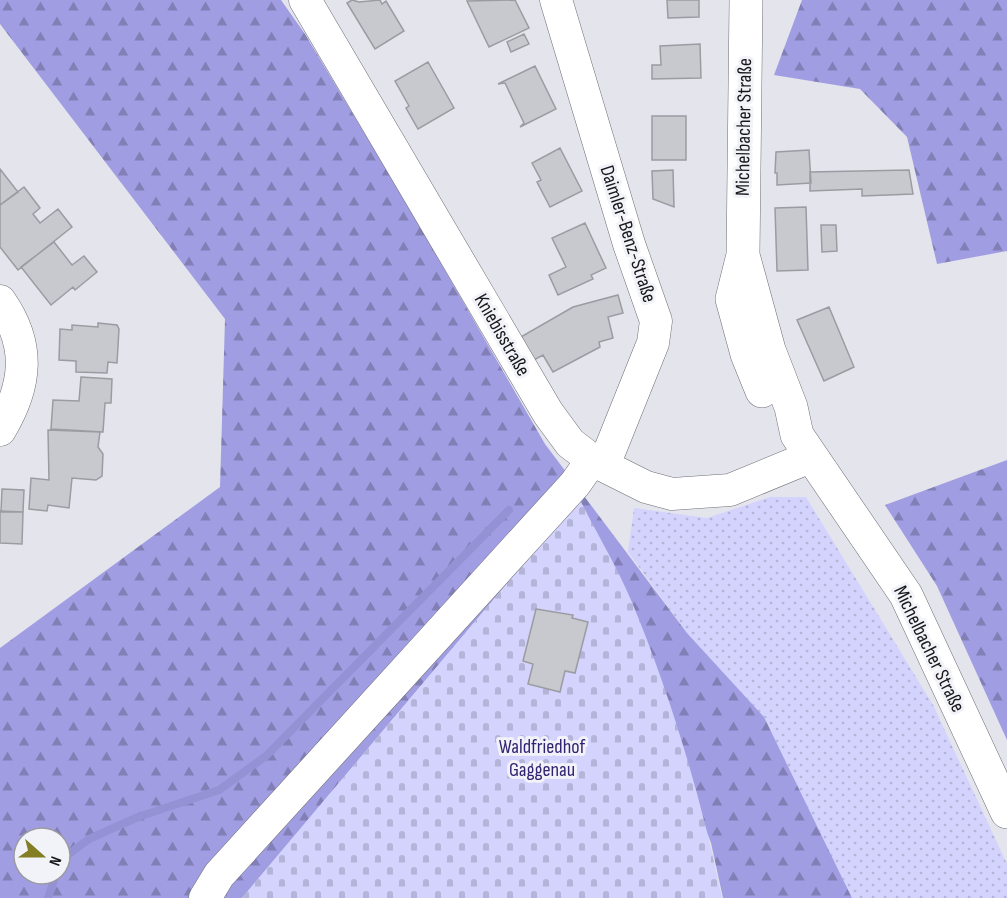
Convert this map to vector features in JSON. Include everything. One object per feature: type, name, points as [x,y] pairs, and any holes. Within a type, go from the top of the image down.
[{"type":"main road","name":"Michelbacher Straße","points":[[746,0],[743,255],[732,299],[747,354],[772,416],[804,446],[906,595],[1007,812]]},
{"type":"street","name":"Kniebisstraße","points":[[304,0],[548,413],[570,443],[598,462],[646,487],[672,494],[730,490],[804,446]]},
{"type":"street","name":"Daimler-Benz-Straße","points":[[205,898],[219,875],[575,484],[598,462],[653,343],[656,321],[629,244],[556,0]]},
{"type":"street","points":[[0,301],[13,319],[22,347],[21,373],[14,408],[0,430]]},
{"type":"green space","points":[[0,0],[281,0],[305,34],[404,199],[545,444],[687,633],[764,717],[852,898],[723,898],[711,843],[579,498],[242,898],[0,898],[0,648],[220,487],[225,319],[0,24]]},
{"type":"green space","points":[[802,0],[1007,0],[1007,251],[937,264],[907,137],[860,89],[774,75]]},
{"type":"green space","points":[[1007,460],[1007,740],[937,586],[885,505]]},
{"type":"green space","points":[[770,497],[806,497],[933,705],[1007,864],[1007,898],[852,898],[764,717],[687,633],[628,552],[634,508],[707,518]]},
{"type":"green space","name":"Waldfriedhof Gaggenau","points":[[579,498],[625,587],[646,636],[684,747],[705,822],[722,898],[242,898]]},
{"type":"building","points":[[352,0],[359,2],[380,0],[382,4],[386,1],[404,31],[375,49],[347,3]]},
{"type":"building","points":[[515,0],[529,28],[489,47],[467,1]]},
{"type":"building","points":[[667,0],[699,0],[699,17],[668,18]]},
{"type":"building","points":[[524,34],[529,44],[511,52],[507,42]]},
{"type":"building","points":[[700,44],[701,78],[652,79],[652,65],[661,65],[660,46]]},
{"type":"building","points":[[428,62],[454,108],[418,129],[406,108],[409,106],[395,81]]},
{"type":"building","points":[[535,66],[556,109],[520,127],[524,123],[505,83],[498,84]]},
{"type":"building","points":[[652,116],[686,116],[686,160],[652,160]]},
{"type":"building","points":[[560,148],[582,191],[550,207],[537,182],[541,180],[532,163]]},
{"type":"building","points":[[809,150],[811,183],[777,185],[776,152]]},
{"type":"building","points":[[0,169],[18,192],[0,205]]},
{"type":"building","points":[[673,170],[674,207],[653,199],[652,171]]},
{"type":"building","points":[[909,170],[913,194],[862,196],[862,189],[810,191],[810,172]]},
{"type":"building","points":[[24,187],[40,208],[33,214],[40,223],[58,209],[72,227],[18,270],[0,247],[0,205]]},
{"type":"building","points":[[806,207],[808,270],[777,271],[775,208]]},
{"type":"building","points":[[585,223],[606,268],[591,275],[593,279],[558,295],[549,275],[566,267],[552,238]]},
{"type":"building","points":[[821,225],[836,225],[837,251],[822,252]]},
{"type":"building","points":[[54,242],[72,265],[84,256],[97,272],[75,290],[73,287],[51,305],[21,267]]},
{"type":"building","points":[[618,295],[623,313],[608,317],[613,338],[599,342],[600,347],[553,372],[543,355],[532,361],[519,338],[573,307]]},
{"type":"building","points":[[829,307],[854,367],[824,381],[797,320]]},
{"type":"building","points":[[98,323],[117,325],[119,329],[117,363],[108,362],[107,373],[76,372],[76,361],[59,360],[60,329],[72,330],[72,325],[98,327]]},
{"type":"building","points":[[81,377],[112,379],[111,403],[105,403],[103,432],[51,429],[53,400],[79,401]]},
{"type":"building","points":[[48,430],[100,432],[98,447],[103,454],[102,476],[96,480],[72,478],[69,508],[48,505],[47,511],[29,509],[31,478],[49,480]]},
{"type":"building","points":[[2,489],[24,490],[23,512],[1,512]]},
{"type":"building","points":[[0,511],[23,512],[22,544],[0,543]]},
{"type":"building","points":[[536,609],[573,615],[572,618],[588,622],[575,673],[565,671],[560,692],[528,684],[533,664],[523,661]]},
{"type":"waterway","points":[[72,852],[89,839],[138,817],[219,790],[266,756],[509,510]]},
{"type":"waterway","points":[[48,898],[52,886]]}]
